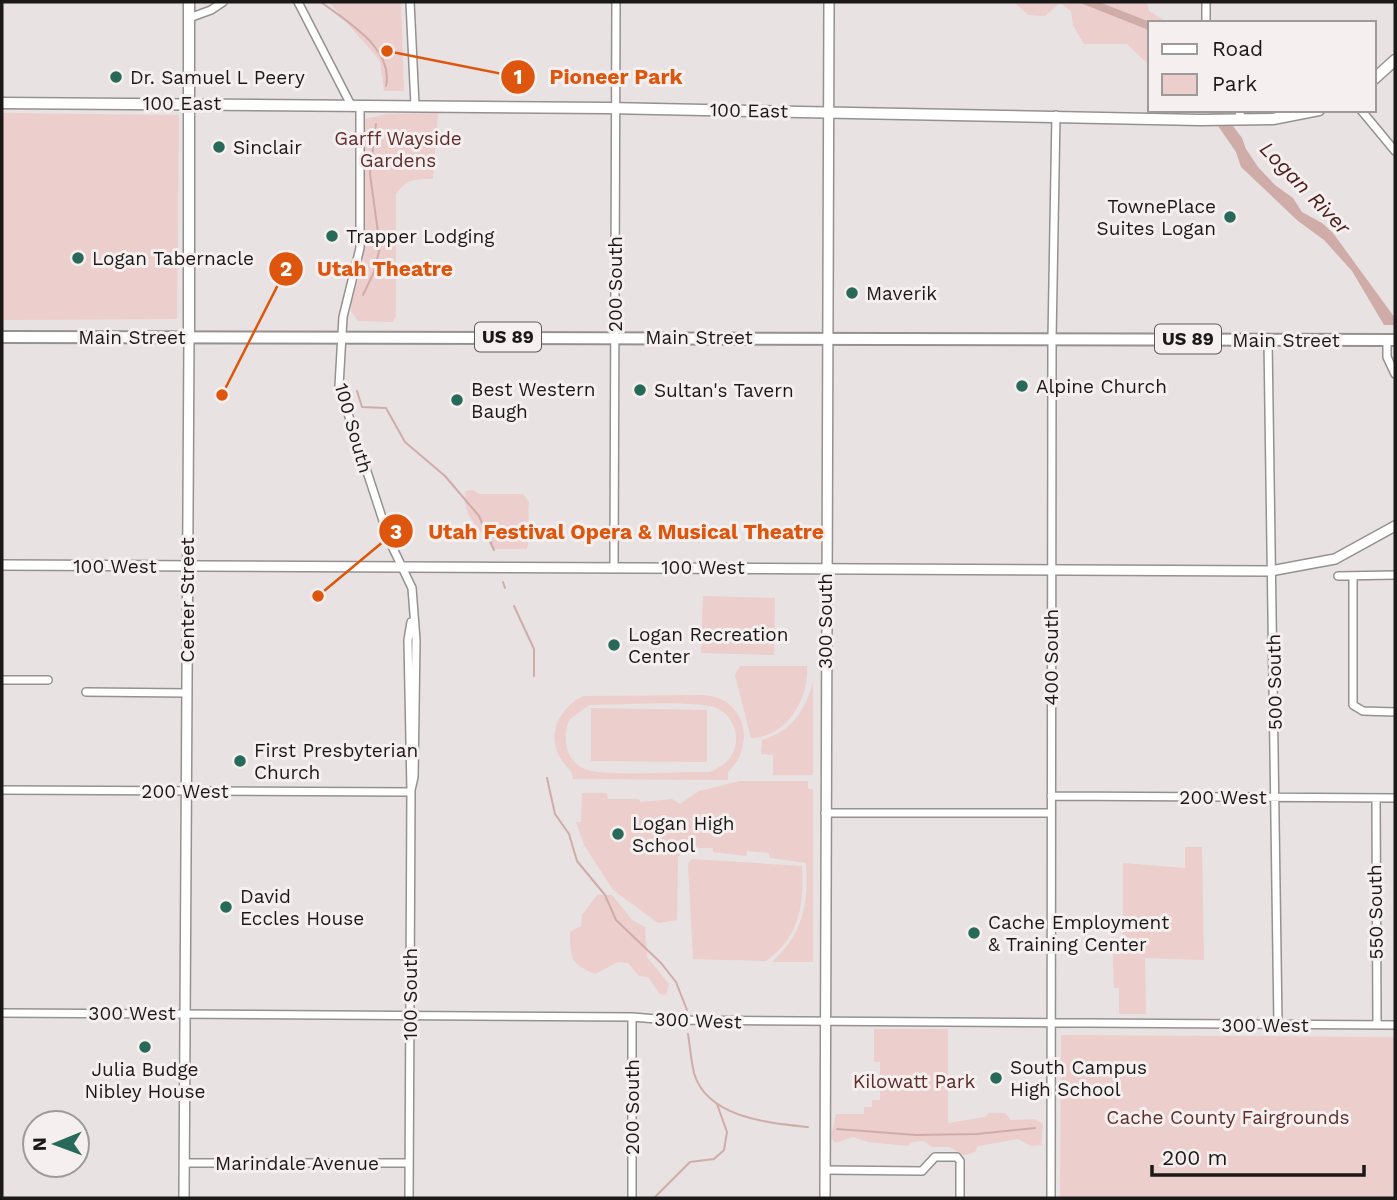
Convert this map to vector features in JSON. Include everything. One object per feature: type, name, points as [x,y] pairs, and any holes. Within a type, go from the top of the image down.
[{"type":"highway","name":"Main Street","points":[[2,337],[1391,340]]},
{"type":"main road","name":"Center Street","points":[[189,2],[189,337]]},
{"type":"main road","points":[[1376,77],[1395,60]]},
{"type":"main road","name":"100 East","points":[[2,103],[411,105],[1056,115],[1201,120],[1241,115],[1273,120],[1310,112]]},
{"type":"street","points":[[189,18],[211,10],[223,2]]},
{"type":"street","points":[[298,2],[360,105]]},
{"type":"street","points":[[410,2],[411,105]]},
{"type":"street","name":"200 South","points":[[614,567],[616,2]]},
{"type":"street","name":"300 South","points":[[825,1198],[825,568],[829,2]]},
{"type":"street","points":[[1206,2],[1206,21]]},
{"type":"street","name":"100 South","points":[[360,105],[360,248],[340,337],[342,397],[390,541],[412,588],[412,618],[408,640],[411,791],[409,1198]]},
{"type":"street","points":[[1362,112],[1372,127],[1395,151]]},
{"type":"street","name":"400 South","points":[[1051,1198],[1052,338],[1056,115]]},
{"type":"street","name":"Center Street","points":[[184,1198],[189,337]]},
{"type":"street","name":"500 South","points":[[1268,340],[1278,1025]]},
{"type":"street","points":[[1391,340],[1390,366],[1395,374]]},
{"type":"street","name":"100 West","points":[[2,565],[1270,571],[1335,559],[1395,526]]},
{"type":"street","points":[[1338,576],[1395,575]]},
{"type":"street","points":[[1353,576],[1353,705],[1363,711],[1395,712]]},
{"type":"street","points":[[2,680],[48,680]]},
{"type":"street","points":[[86,692],[187,693]]},
{"type":"street","name":"200 West","points":[[2,790],[411,791]]},
{"type":"street","name":"200 West","points":[[1051,796],[1395,798]]},
{"type":"street","name":"550 South","points":[[1376,798],[1377,1025]]},
{"type":"street","points":[[825,813],[1051,813]]},
{"type":"street","name":"300 West","points":[[2,1013],[632,1017],[825,1023],[1395,1026]]},
{"type":"street","name":"200 South","points":[[632,1017],[632,1198]]},
{"type":"street","points":[[825,1170],[922,1171],[935,1157],[957,1157],[960,1161],[960,1198]]},
{"type":"street","name":"Marindale Avenue","points":[[184,1163],[409,1163]]},
{"type":"green space","points":[[329,2],[401,2],[404,91],[384,91],[380,61]]},
{"type":"green space","points":[[1014,2],[1147,2],[1149,11],[1165,21],[1148,21],[1148,64],[1127,44],[1084,44],[1073,25],[1071,11],[1060,3],[1045,16],[1028,15]]},
{"type":"green space","points":[[2,113],[179,115],[177,319],[2,320]]},
{"type":"green space","name":"Garff Wayside Gardens","points":[[438,113],[433,179],[412,181],[396,194],[396,316],[392,322],[358,321],[351,311],[352,295],[363,269],[365,119],[387,114]]},
{"type":"green space","points":[[473,490],[479,494],[523,494],[529,502],[527,549],[492,549],[466,508],[466,491]]},
{"type":"green space","points":[[703,596],[775,598],[774,655],[701,653]]},
{"type":"green space","points":[[740,666],[807,666],[807,679],[800,703],[785,723],[764,736],[751,738],[735,675]]},
{"type":"green space","points":[[813,682],[813,775],[773,775],[773,755],[761,754],[762,740],[782,731],[796,719]]},
{"type":"green space","points":[[705,695],[719,698],[738,714],[744,737],[742,749],[728,772],[728,780],[573,779],[556,747],[556,729],[563,713],[583,696]],"holes":[[[677,703],[710,706],[726,715],[734,727],[736,741],[733,752],[724,764],[710,772],[629,773],[588,770],[580,767],[570,756],[566,735],[569,720],[589,705]]]},
{"type":"green space","points":[[591,708],[707,710],[707,762],[591,761]]},
{"type":"green space","points":[[740,781],[808,781],[808,789],[813,789],[813,962],[772,962],[791,940],[802,917],[805,905],[806,863],[770,858],[769,853],[747,851],[746,856],[713,852],[713,848],[688,848],[678,857],[677,920],[658,923],[613,890],[584,845],[576,822],[581,822],[582,793],[607,793],[608,799],[639,799],[640,802],[672,799],[680,804],[699,791]]},
{"type":"green space","points":[[1185,847],[1202,847],[1204,960],[1145,958],[1146,1014],[1119,1014],[1119,988],[1114,988],[1112,938],[1123,937],[1123,863],[1185,868]]},
{"type":"green space","points":[[692,859],[802,866],[802,894],[798,919],[786,942],[766,961],[693,959],[688,864]]},
{"type":"green space","points":[[597,895],[612,895],[632,920],[645,927],[647,957],[669,984],[666,995],[660,994],[648,977],[639,976],[628,963],[618,962],[595,974],[580,967],[573,959],[570,932],[581,926],[582,915]]},
{"type":"green space","name":"Kilowatt Park","points":[[874,1029],[948,1029],[948,1123],[985,1117],[989,1113],[1005,1113],[1011,1120],[1035,1119],[1043,1124],[1041,1145],[1031,1146],[1018,1139],[978,1146],[975,1152],[964,1155],[949,1147],[932,1147],[924,1141],[913,1142],[907,1146],[868,1142],[853,1137],[835,1143],[831,1136],[836,1114],[864,1114],[864,1107],[872,1107],[872,1100],[880,1100],[880,1062],[874,1062]]},
{"type":"green space","name":"Cache County Fairgrounds","points":[[1061,1035],[1395,1037],[1395,1198],[1060,1198]]},
{"type":"shaded area","points":[[1078,2],[1099,2],[1148,21],[1148,32]]},
{"type":"shaded area","points":[[1208,112],[1222,112],[1242,138],[1258,167],[1275,185],[1293,198],[1302,212],[1322,223],[1333,233],[1395,318],[1395,325],[1384,325],[1352,271],[1324,240],[1298,221],[1241,167],[1236,152]]},
{"type":"waterway","points":[[321,2],[355,27],[376,48],[387,72],[386,86]]},
{"type":"waterway","points":[[363,295],[374,272],[380,247],[370,174],[376,124]]},
{"type":"waterway","points":[[357,391],[362,407],[386,408],[405,442],[445,476],[479,516],[494,550]]},
{"type":"waterway","points":[[503,582],[505,588]]},
{"type":"waterway","points":[[514,606],[534,649],[534,676]]},
{"type":"waterway","points":[[547,778],[555,814],[569,834],[577,861],[605,895],[616,920],[661,963],[676,982],[687,1010]]},
{"type":"waterway","points":[[688,1034],[694,1073],[701,1088],[712,1100],[726,1109],[758,1120],[808,1127]]},
{"type":"waterway","points":[[654,1198],[690,1162],[714,1159],[724,1150],[727,1132],[717,1104]]},
{"type":"waterway","points":[[837,1129],[916,1135],[977,1134],[1035,1128]]},
{"type":"place","name":"Pioneer Park","points":[[387,51]]},
{"type":"place","name":"Dr. Samuel L Peery","points":[[116,77]]},
{"type":"place","name":"Sinclair","points":[[219,147]]},
{"type":"place","name":"TownePlace Suites Logan","points":[[1230,217]]},
{"type":"place","name":"Trapper Lodging","points":[[332,236]]},
{"type":"place","name":"Logan Tabernacle","points":[[78,258]]},
{"type":"place","name":"Maverik","points":[[852,293]]},
{"type":"place","name":"Alpine Church","points":[[1022,386]]},
{"type":"place","name":"Sultan's Tavern","points":[[640,390]]},
{"type":"place","name":"Utah Theatre","points":[[222,395]]},
{"type":"place","name":"Best Western Baugh","points":[[457,400]]},
{"type":"place","name":"Utah Festival Opera & Musical Theatre","points":[[318,596]]},
{"type":"place","name":"Logan Recreation Center","points":[[614,645]]},
{"type":"place","name":"First Presbyterian Church","points":[[240,761]]},
{"type":"place","name":"Logan High School","points":[[618,834]]},
{"type":"place","name":"David Eccles House","points":[[226,907]]},
{"type":"place","name":"Cache Employment & Training Center","points":[[974,933]]},
{"type":"place","name":"Julia Budge Nibley House","points":[[145,1047]]},
{"type":"place","name":"South Campus High School","points":[[996,1078]]},
{"type":"water label","name":"Logan River","points":[[1305,188]]}]
